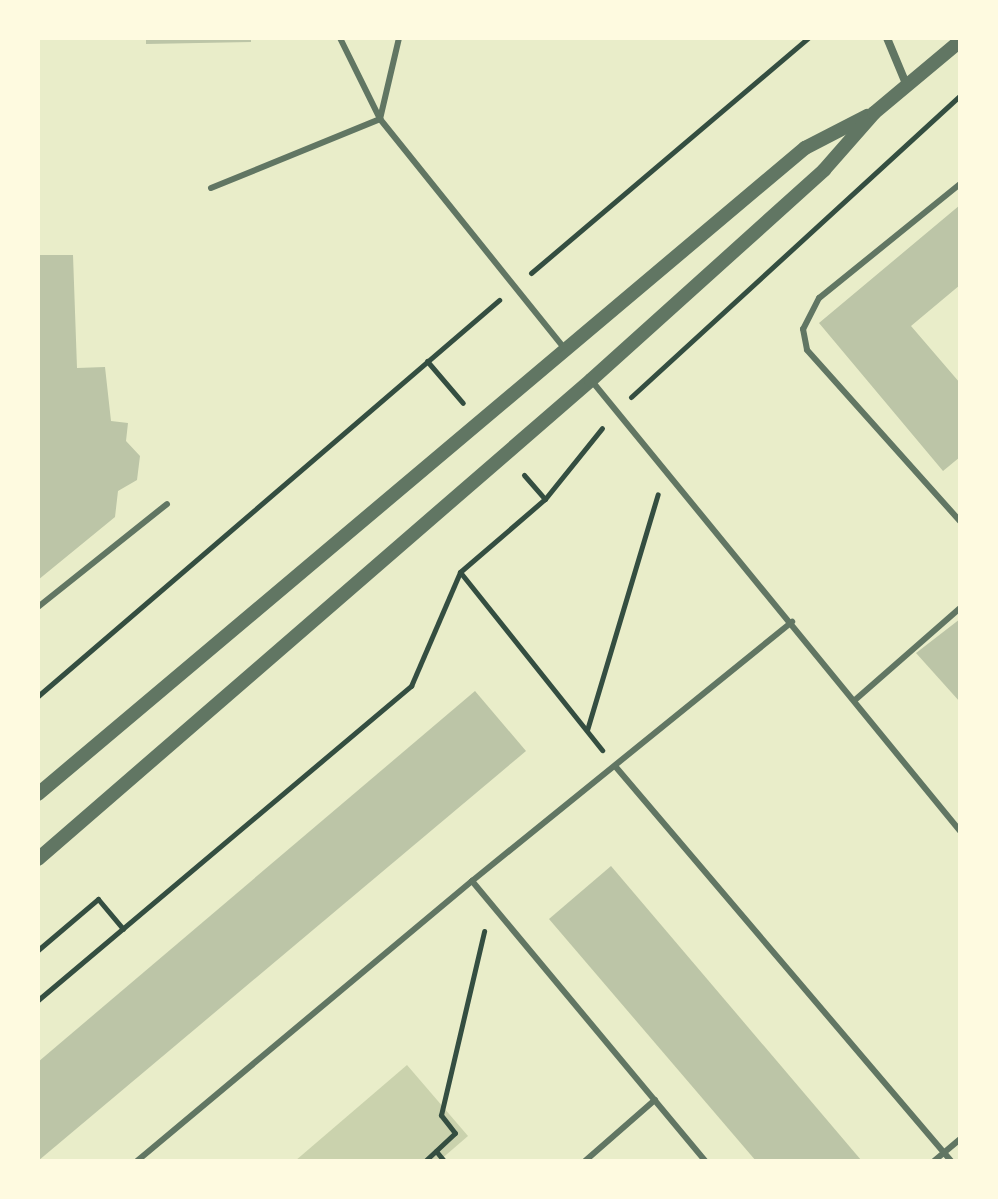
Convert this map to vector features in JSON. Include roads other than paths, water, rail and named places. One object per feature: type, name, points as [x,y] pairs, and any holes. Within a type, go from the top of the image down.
[{"type":"street","points":[[887,38],[907,87]]},
{"type":"street","points":[[38,859],[591,380],[824,170],[874,113],[960,41]]},
{"type":"street","points":[[38,794],[805,148],[874,113]]},
{"type":"lane","points":[[340,38],[380,119],[517,285],[567,351]]},
{"type":"lane","points":[[380,119],[399,38]]},
{"type":"lane","points":[[211,188],[380,119]]},
{"type":"lane","points":[[960,184],[819,298],[803,329],[807,350],[960,521]]},
{"type":"lane","points":[[591,380],[960,831]]},
{"type":"lane","points":[[38,607],[167,504]]},
{"type":"lane","points":[[855,700],[960,608]]},
{"type":"lane","points":[[137,1161],[472,881],[792,622]]},
{"type":"lane","points":[[615,766],[951,1161]]},
{"type":"lane","points":[[472,881],[705,1161]]},
{"type":"lane","points":[[585,1161],[655,1100]]},
{"type":"lane","points":[[934,1161],[960,1139]]}]
